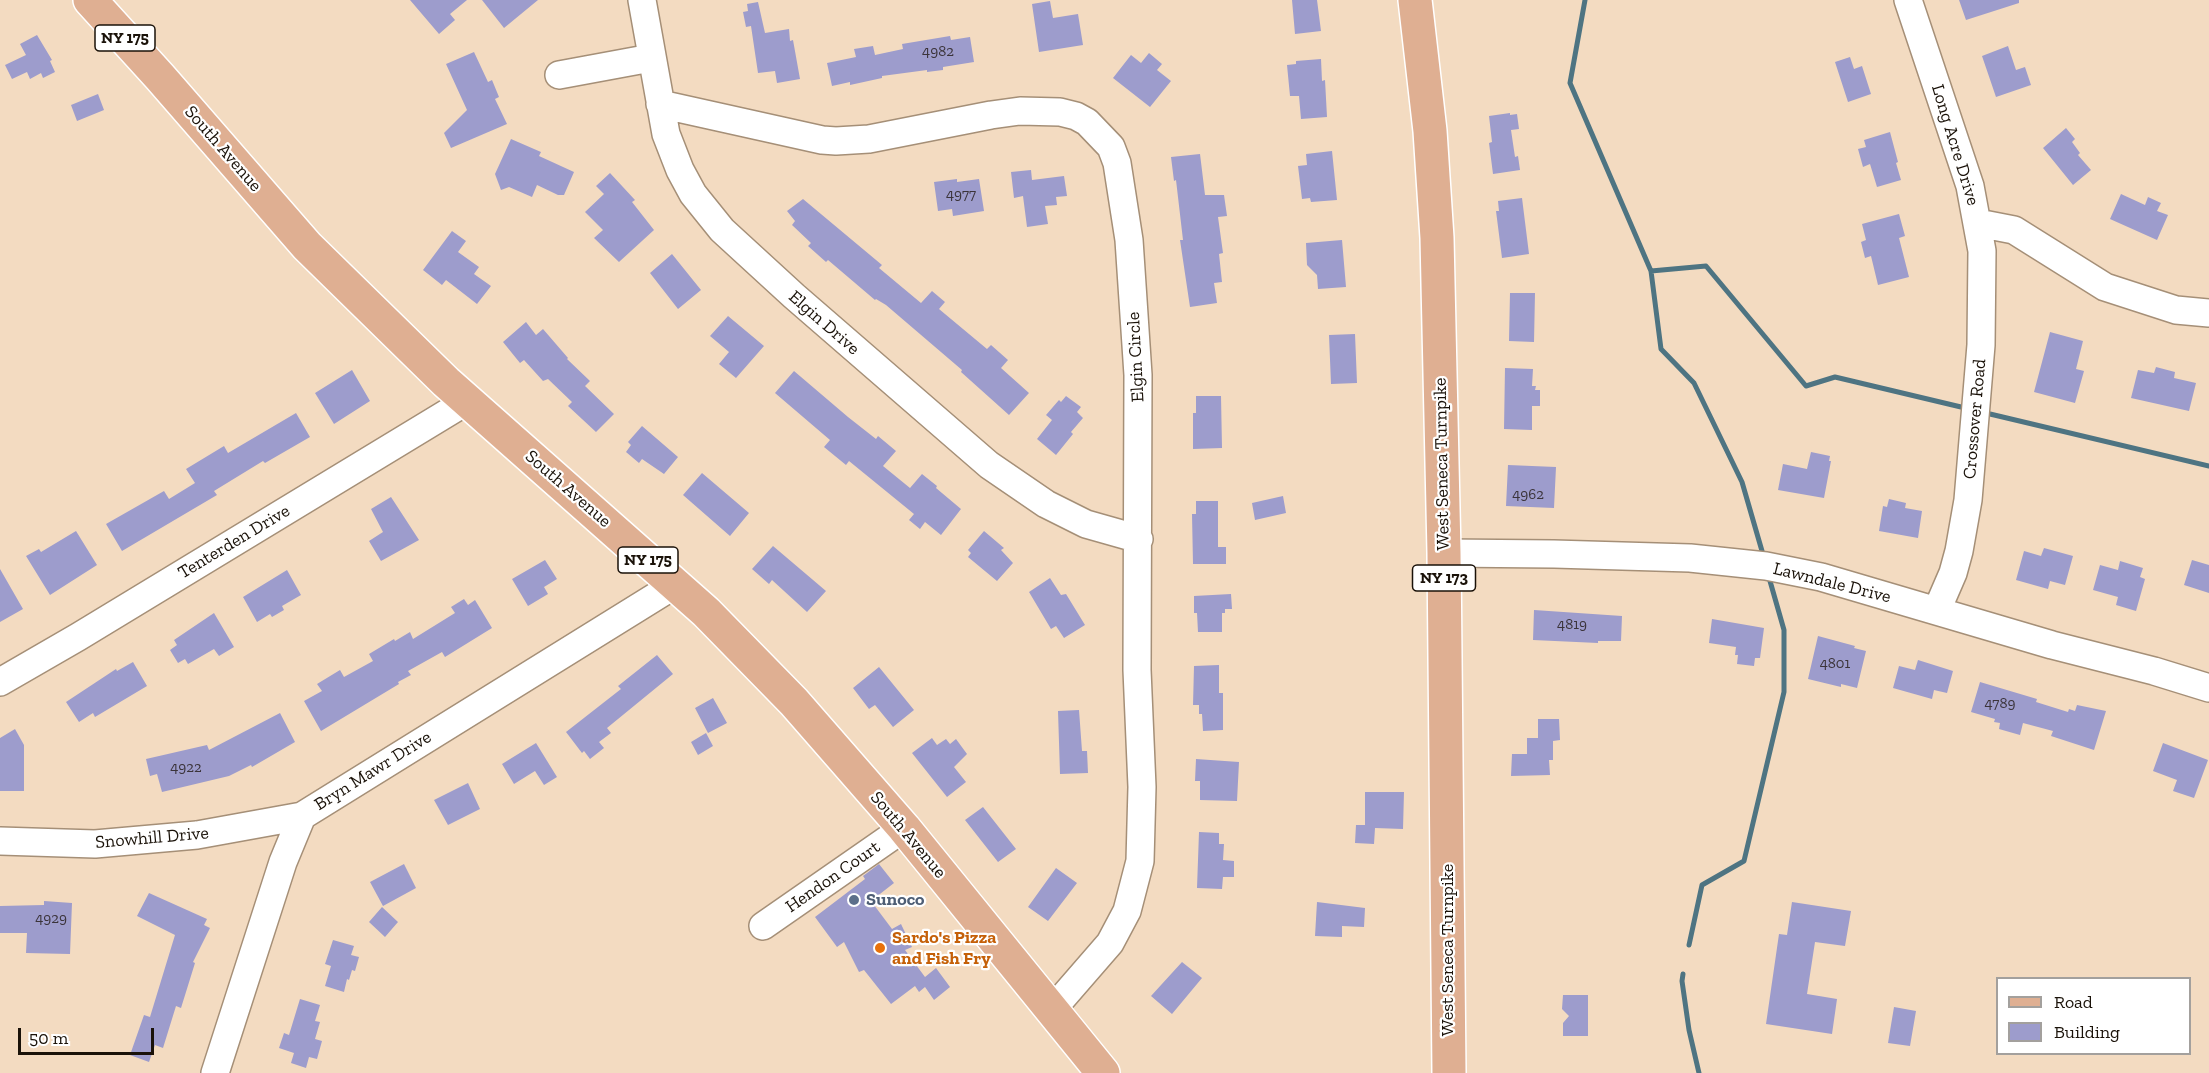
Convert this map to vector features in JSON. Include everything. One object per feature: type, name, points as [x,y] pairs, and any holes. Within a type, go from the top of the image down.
[{"type":"main road","name":"South Avenue","points":[[90,0],[307,246],[446,382],[676,584],[794,702],[904,828],[1050,1011],[1103,1073]]},
{"type":"main road","name":"West Seneca Turnpike","points":[[1415,0],[1430,131],[1437,238],[1444,553],[1449,1073]]},
{"type":"street","name":"Elgin Drive","points":[[642,0],[666,134],[693,194],[722,230],[786,289],[989,465],[1046,504],[1086,524],[1139,539]]},
{"type":"street","name":"Long Acre Drive","points":[[1908,0],[1922,46],[1957,141],[1971,186],[1978,223],[2014,230],[2105,287],[2176,310],[2209,313]]},
{"type":"street","points":[[559,75],[651,58]]},
{"type":"street","name":"Elgin Circle","points":[[660,104],[822,140],[836,141],[869,138],[1020,111],[1060,112],[1087,122],[1111,147],[1117,163],[1128,240],[1138,375],[1137,670],[1142,787],[1140,861],[1127,911],[1110,944],[1050,1011]]},
{"type":"street","name":"Crossover Road","points":[[1937,610],[1956,562],[1968,500],[1981,345],[1982,251],[1978,223]]},
{"type":"street","name":"Tenterden Drive","points":[[0,682],[467,400]]},
{"type":"street","name":"Lawndale Drive","points":[[1444,553],[1690,558],[1766,566],[1821,577],[2209,688]]},
{"type":"street","name":"Bryn Mawr Drive","points":[[215,1073],[283,862],[302,816],[676,584]]},
{"type":"street","name":"Snowhill Drive","points":[[0,841],[106,843],[197,835],[302,816]]},
{"type":"street","name":"Hendon Court","points":[[763,926],[904,828]]},
{"type":"building","points":[[410,0],[467,0],[450,14],[455,20],[439,34]]},
{"type":"building","points":[[482,0],[538,0],[504,28]]},
{"type":"building","points":[[1292,0],[1317,0],[1321,31],[1295,34]]},
{"type":"building","points":[[1959,0],[2019,0],[2019,3],[1966,20]]},
{"type":"building","points":[[1050,1],[1053,18],[1078,14],[1083,45],[1039,52],[1032,4]]},
{"type":"building","points":[[758,2],[765,33],[789,29],[800,79],[777,83],[775,71],[758,73],[751,26],[746,27],[743,12],[748,11],[747,4]]},
{"type":"building","points":[[37,35],[52,60],[50,61],[55,72],[43,78],[41,73],[30,79],[27,72],[12,79],[5,65],[26,55],[20,44]]},
{"type":"building","points":[[950,36],[951,40],[970,37],[974,62],[943,67],[943,70],[882,76],[882,78],[850,85],[850,82],[832,86],[827,63],[856,57],[854,49],[873,46],[875,55],[903,49],[902,44]]},
{"type":"building","points":[[2008,46],[2016,70],[2025,67],[2031,85],[1996,97],[1982,56]]},
{"type":"building","points":[[474,52],[488,82],[492,80],[499,97],[495,99],[507,124],[451,148],[444,133],[467,110],[446,64]]},
{"type":"building","points":[[1149,53],[1162,64],[1157,70],[1171,81],[1150,107],[1113,78],[1131,55],[1141,63]]},
{"type":"building","points":[[1850,57],[1854,69],[1862,66],[1871,94],[1848,102],[1835,62]]},
{"type":"building","points":[[1321,59],[1322,81],[1325,80],[1327,117],[1301,119],[1299,96],[1290,96],[1287,65],[1296,64],[1296,61]]},
{"type":"building","points":[[98,94],[104,110],[77,121],[71,105]]},
{"type":"building","points":[[1510,113],[1510,115],[1517,114],[1519,129],[1511,130],[1515,157],[1518,156],[1520,170],[1493,174],[1489,143],[1492,142],[1489,116]]},
{"type":"building","points":[[2066,128],[2075,139],[2072,142],[2080,153],[2078,155],[2091,170],[2073,185],[2043,148]]},
{"type":"building","points":[[1890,132],[1901,180],[1877,187],[1870,164],[1863,167],[1858,149],[1866,147],[1864,140]]},
{"type":"building","points":[[511,139],[541,152],[539,156],[574,172],[564,195],[558,195],[537,185],[532,197],[509,187],[501,190],[495,174]]},
{"type":"building","points":[[1332,151],[1337,200],[1311,202],[1310,198],[1302,199],[1298,166],[1307,165],[1306,154]]},
{"type":"building","points":[[1200,154],[1205,195],[1224,195],[1227,216],[1218,217],[1223,253],[1219,254],[1222,282],[1214,283],[1217,303],[1190,307],[1180,240],[1183,240],[1176,180],[1174,181],[1171,157]]},
{"type":"building","points":[[1031,170],[1032,180],[1064,176],[1067,196],[1056,197],[1057,205],[1045,206],[1048,224],[1027,227],[1023,196],[1014,198],[1011,172]]},
{"type":"building","points":[[610,173],[635,200],[632,202],[654,230],[619,262],[594,238],[603,230],[585,212],[604,194],[596,186]]},
{"type":"building","points":[[957,179],[957,182],[979,179],[984,211],[953,216],[952,209],[938,211],[934,182]]},
{"type":"building","points":[[2121,194],[2145,205],[2148,197],[2161,203],[2157,211],[2168,215],[2157,240],[2110,219]]},
{"type":"building","points":[[1522,198],[1529,254],[1502,258],[1496,211],[1499,211],[1498,201]]},
{"type":"building","points":[[803,199],[882,265],[879,268],[921,303],[932,291],[945,302],[939,309],[987,349],[991,345],[1008,360],[1001,368],[1029,393],[1009,415],[961,372],[962,370],[886,305],[875,300],[808,246],[811,243],[792,225],[795,221],[787,211]]},
{"type":"building","points":[[1899,214],[1905,236],[1899,238],[1909,277],[1878,285],[1871,256],[1865,258],[1861,242],[1866,240],[1862,224]]},
{"type":"building","points":[[452,231],[466,241],[458,252],[479,267],[474,274],[491,286],[477,304],[446,280],[442,285],[423,270]]},
{"type":"building","points":[[1342,240],[1346,287],[1318,289],[1317,275],[1307,265],[1306,243]]},
{"type":"building","points":[[672,254],[701,290],[678,309],[650,273]]},
{"type":"building","points":[[1510,293],[1535,293],[1534,342],[1509,341]]},
{"type":"building","points":[[728,316],[764,346],[736,378],[719,364],[729,352],[710,336]]},
{"type":"building","points":[[526,322],[536,335],[543,329],[567,359],[590,381],[585,386],[614,414],[596,432],[568,406],[572,402],[548,379],[543,381],[524,360],[520,363],[503,342]]},
{"type":"building","points":[[2050,332],[2083,341],[2076,369],[2084,371],[2075,403],[2034,392]]},
{"type":"building","points":[[1355,334],[1357,383],[1331,384],[1329,335]]},
{"type":"building","points":[[2156,367],[2175,372],[2174,378],[2196,383],[2189,411],[2131,398],[2138,370],[2154,373]]},
{"type":"building","points":[[1505,368],[1533,369],[1532,386],[1536,386],[1535,390],[1540,390],[1540,406],[1532,406],[1532,430],[1504,429]]},
{"type":"building","points":[[352,370],[370,401],[334,424],[315,393]]},
{"type":"building","points":[[794,371],[876,439],[878,436],[896,451],[883,466],[910,488],[922,474],[961,509],[941,535],[925,522],[920,529],[909,520],[914,514],[849,461],[846,465],[824,447],[830,440],[775,393]]},
{"type":"building","points":[[1066,396],[1081,407],[1077,412],[1083,418],[1056,455],[1037,439],[1052,420],[1046,415],[1059,400],[1061,402]]},
{"type":"building","points":[[1196,396],[1221,396],[1222,448],[1193,449],[1193,413],[1196,413]]},
{"type":"building","points":[[296,413],[310,437],[265,463],[263,461],[214,491],[217,495],[122,551],[106,524],[164,491],[169,499],[195,483],[186,469],[224,446],[228,453]]},
{"type":"building","points":[[642,426],[678,457],[664,474],[642,459],[639,463],[626,452],[631,445],[628,442]]},
{"type":"building","points":[[1811,452],[1830,456],[1824,498],[1778,490],[1783,464],[1807,469]]},
{"type":"building","points":[[1508,465],[1556,467],[1554,508],[1506,506]]},
{"type":"building","points":[[702,473],[749,513],[730,536],[683,495]]},
{"type":"building","points":[[1283,496],[1286,513],[1255,520],[1252,503]]},
{"type":"building","points":[[391,497],[419,540],[381,561],[369,541],[383,532],[371,509]]},
{"type":"building","points":[[1889,499],[1906,503],[1905,508],[1922,511],[1918,538],[1879,531],[1883,506],[1887,507]]},
{"type":"building","points":[[1196,501],[1218,501],[1218,547],[1226,547],[1226,564],[1193,564],[1192,514],[1196,514]]},
{"type":"building","points":[[76,531],[97,565],[50,595],[26,556],[39,549],[41,552]]},
{"type":"building","points":[[984,531],[1004,548],[1001,550],[1013,563],[997,581],[968,557],[971,553],[968,550]]},
{"type":"building","points":[[773,546],[826,591],[807,612],[772,580],[769,584],[752,569]]},
{"type":"building","points":[[2044,548],[2073,556],[2065,585],[2050,581],[2048,589],[2016,580],[2024,551],[2041,556]]},
{"type":"building","points":[[545,560],[557,579],[544,587],[548,594],[528,606],[512,579]]},
{"type":"building","points":[[2192,560],[2209,565],[2209,593],[2184,585]]},
{"type":"building","points":[[2120,561],[2143,568],[2140,577],[2145,579],[2136,611],[2116,605],[2118,597],[2093,590],[2100,565],[2118,570]]},
{"type":"building","points":[[0,569],[23,609],[0,622]]},
{"type":"building","points":[[287,570],[301,595],[282,606],[284,610],[272,617],[270,614],[257,622],[243,597]]},
{"type":"building","points":[[1050,578],[1061,595],[1066,594],[1085,625],[1064,638],[1056,626],[1051,629],[1029,592]]},
{"type":"building","points":[[1231,594],[1232,609],[1225,609],[1225,613],[1222,613],[1222,632],[1198,632],[1197,613],[1194,613],[1194,596]]},
{"type":"building","points":[[464,599],[468,605],[475,600],[492,628],[445,657],[442,652],[408,671],[411,675],[398,682],[399,684],[321,731],[304,701],[322,691],[317,684],[340,670],[344,677],[373,661],[369,654],[394,639],[395,641],[410,632],[413,639],[455,613],[451,607]]},
{"type":"building","points":[[1534,610],[1622,616],[1621,641],[1598,641],[1598,643],[1533,640]]},
{"type":"building","points":[[214,613],[234,647],[219,656],[214,649],[188,664],[185,659],[178,663],[170,650],[177,645],[174,640]]},
{"type":"building","points":[[1712,619],[1764,628],[1760,658],[1755,658],[1754,666],[1737,664],[1736,647],[1709,643]]},
{"type":"building","points":[[1818,636],[1866,651],[1857,688],[1841,684],[1841,687],[1808,679]]},
{"type":"building","points":[[657,655],[673,674],[607,728],[611,733],[599,742],[604,748],[590,759],[584,751],[582,753],[566,732],[621,689],[618,686]]},
{"type":"building","points":[[1918,660],[1953,671],[1947,693],[1934,690],[1932,699],[1893,688],[1899,666],[1915,670]]},
{"type":"building","points":[[133,662],[147,686],[95,717],[93,713],[79,722],[66,702],[116,669],[117,671]]},
{"type":"building","points":[[1219,665],[1219,693],[1223,693],[1223,730],[1203,731],[1199,705],[1193,705],[1194,666]]},
{"type":"building","points":[[879,667],[914,710],[893,727],[875,705],[869,709],[853,688]]},
{"type":"building","points":[[1980,682],[2037,699],[2036,702],[2068,712],[2069,709],[2075,711],[2077,705],[2106,711],[2094,750],[2051,736],[2053,731],[2023,723],[2020,735],[1999,729],[2000,723],[1994,722],[1995,719],[1971,712]]},
{"type":"building","points":[[713,698],[727,723],[708,733],[695,708]]},
{"type":"building","points":[[1079,710],[1082,751],[1087,751],[1088,773],[1060,774],[1058,711]]},
{"type":"building","points":[[280,713],[295,742],[252,767],[251,765],[229,776],[162,792],[157,774],[150,776],[146,759],[207,745],[209,750]]},
{"type":"building","points":[[1538,719],[1559,719],[1560,740],[1553,741],[1553,760],[1549,760],[1550,775],[1511,776],[1512,754],[1527,754],[1527,738],[1538,738]]},
{"type":"building","points":[[15,729],[24,745],[24,791],[0,791],[0,738]]},
{"type":"building","points":[[706,733],[713,746],[698,755],[691,742]]},
{"type":"building","points":[[932,738],[937,745],[946,739],[950,744],[956,739],[967,754],[954,767],[966,782],[947,797],[912,753]]},
{"type":"building","points":[[536,743],[557,777],[544,785],[535,771],[514,784],[502,764]]},
{"type":"building","points":[[2163,743],[2208,760],[2194,798],[2173,791],[2177,780],[2153,771]]},
{"type":"building","points":[[1196,759],[1239,762],[1237,801],[1200,800],[1200,781],[1195,781]]},
{"type":"building","points":[[468,783],[480,809],[448,825],[434,800]]},
{"type":"building","points":[[1365,792],[1404,792],[1403,829],[1375,828],[1374,844],[1355,843],[1356,825],[1365,825]]},
{"type":"building","points":[[983,807],[1016,849],[998,862],[965,820]]},
{"type":"building","points":[[1199,832],[1219,833],[1219,844],[1224,844],[1223,860],[1234,861],[1234,877],[1223,877],[1222,889],[1197,888]]},
{"type":"building","points":[[404,864],[416,888],[383,906],[370,882]]},
{"type":"building","points":[[879,864],[894,883],[871,901],[892,929],[901,924],[912,947],[905,950],[925,977],[936,968],[950,987],[934,1000],[925,987],[919,992],[915,986],[891,1004],[864,970],[859,972],[844,942],[837,947],[815,917],[865,879],[863,876]]},
{"type":"building","points":[[1056,868],[1077,883],[1048,921],[1028,907]]},
{"type":"building","points":[[149,893],[207,919],[204,925],[210,928],[193,962],[195,963],[181,1008],[176,1006],[163,1048],[155,1045],[149,1062],[130,1055],[144,1015],[150,1017],[175,935],[137,916]]},
{"type":"building","points":[[44,901],[72,903],[70,954],[26,953],[27,933],[0,933],[0,906],[44,905]]},
{"type":"building","points":[[1317,902],[1365,908],[1364,927],[1342,926],[1342,937],[1315,936]]},
{"type":"building","points":[[1792,902],[1851,911],[1845,946],[1815,942],[1807,994],[1837,999],[1832,1034],[1766,1024],[1779,934],[1787,935]]},
{"type":"building","points":[[382,907],[398,922],[385,937],[369,922]]},
{"type":"building","points":[[333,940],[354,946],[351,955],[359,957],[355,971],[352,970],[349,980],[347,979],[344,992],[325,986],[331,966],[325,964]]},
{"type":"building","points":[[1182,962],[1202,978],[1172,1014],[1151,996]]},
{"type":"building","points":[[1563,995],[1588,995],[1588,1036],[1563,1036],[1563,1023],[1569,1016],[1562,1009]]},
{"type":"building","points":[[300,999],[320,1005],[315,1021],[320,1022],[315,1039],[322,1041],[317,1059],[309,1057],[306,1068],[291,1063],[294,1053],[279,1048],[284,1033],[289,1035]]},
{"type":"building","points":[[1894,1007],[1916,1011],[1910,1046],[1888,1043]]},
{"type":"waterway","points":[[1585,0],[1570,83],[1651,271],[1661,349],[1694,383],[1742,482],[1762,551]]},
{"type":"waterway","points":[[1651,271],[1706,266],[1806,386],[1835,377],[1961,407]]},
{"type":"waterway","points":[[1990,414],[2209,466]]},
{"type":"waterway","points":[[1689,945],[1702,885],[1744,861],[1784,692],[1784,630],[1770,581]]},
{"type":"waterway","points":[[1683,974],[1689,1030],[1699,1073]]},
{"type":"place","name":"Sunoco","points":[[854,900]]},
{"type":"place","name":"Sardo's Pizza and Fish Fry","points":[[880,948]]}]
